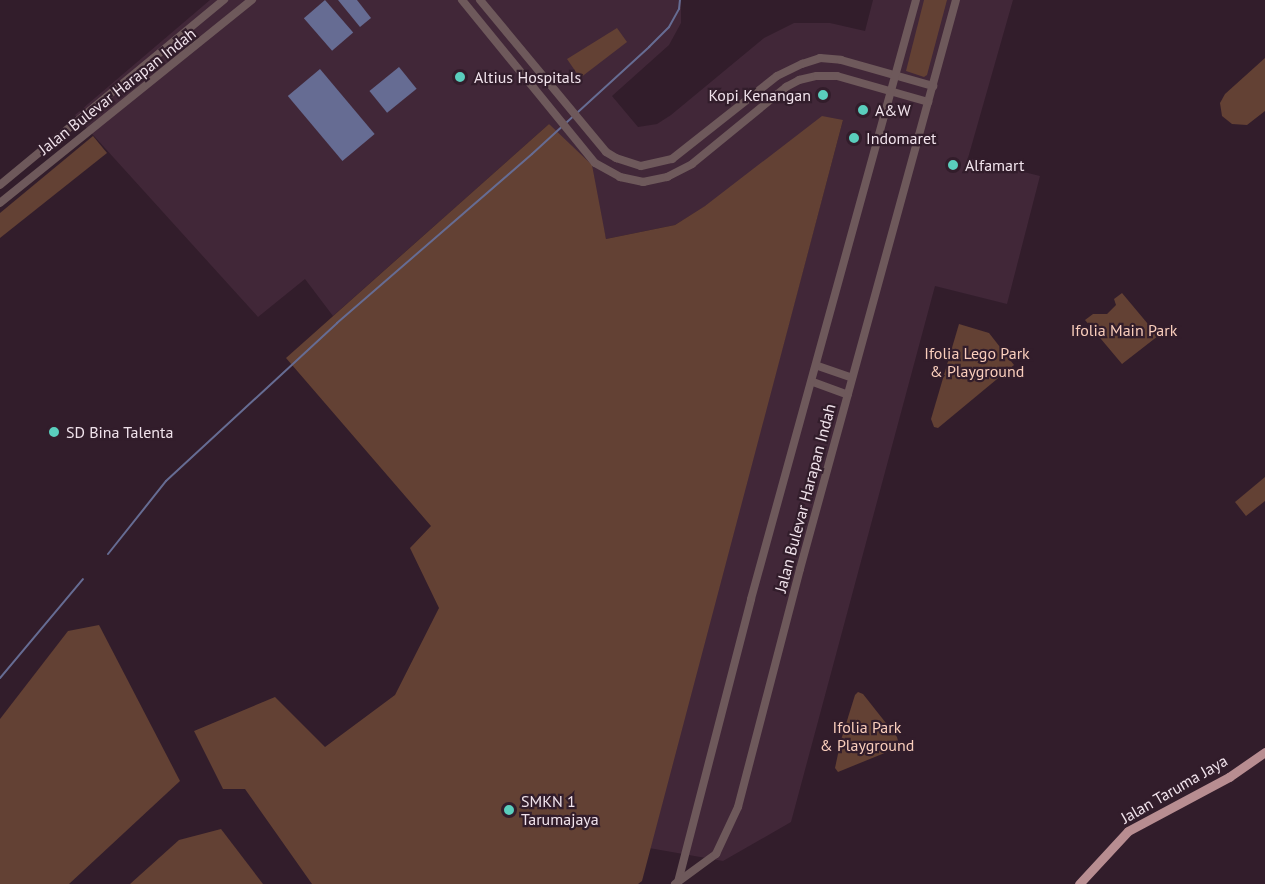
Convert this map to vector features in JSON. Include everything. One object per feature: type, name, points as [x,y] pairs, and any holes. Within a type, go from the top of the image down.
[{"type":"main road","name":"Jalan Taruma Jaya","points":[[1079,884],[1128,831],[1229,777],[1265,752]]},
{"type":"street","name":"Jalan Bulevar Harapan Indah","points":[[0,185],[224,0]]},
{"type":"street","name":"Jalan Bulevar Harapan Indah","points":[[0,203],[252,0]]},
{"type":"street","points":[[462,0],[595,163],[608,171],[643,182],[667,177],[692,164],[786,87],[799,80],[817,76],[837,76],[928,102]]},
{"type":"street","points":[[480,0],[606,152],[616,158],[641,166],[657,164],[687,149],[777,76],[820,58],[841,60],[933,86]]},
{"type":"street","name":"Jalan Bulevar Harapan Indah","points":[[676,883],[751,599],[818,366],[916,0]]},
{"type":"street","name":"Jalan Bulevar Harapan Indah","points":[[676,883],[716,854],[738,807],[852,378],[956,0]]},
{"type":"street","points":[[500,48],[511,38]]},
{"type":"street","points":[[818,366],[852,378]]},
{"type":"street","points":[[813,382],[848,395]]},
{"type":"shaded area","points":[[210,0],[681,0],[681,23],[669,45],[612,96],[638,127],[657,124],[671,115],[764,38],[794,23],[830,23],[865,31],[873,0],[1013,0],[968,158],[1040,176],[1007,304],[935,286],[791,822],[723,861],[649,848],[843,120],[675,225],[606,239],[598,205],[549,124],[333,316],[305,279],[258,317],[75,115]]},
{"type":"green space","points":[[924,0],[947,0],[927,75],[924,77],[906,71]]},
{"type":"green space","points":[[617,28],[627,42],[580,78],[567,59]]},
{"type":"green space","points":[[1265,58],[1265,111],[1247,125],[1232,124],[1222,116],[1220,103],[1225,94]]},
{"type":"green space","points":[[822,116],[843,120],[642,881],[638,884],[312,884],[245,789],[223,789],[194,731],[275,697],[325,747],[395,695],[439,608],[410,548],[431,526],[286,358],[549,124],[592,165],[606,239],[675,225],[705,206]]},
{"type":"green space","points":[[93,136],[107,153],[0,238],[0,213]]},
{"type":"green space","name":"Ifolia Main Park","points":[[1122,293],[1158,336],[1122,364],[1085,320],[1093,314],[1107,314],[1116,305],[1114,299]]},
{"type":"green space","name":"Ifolia Lego Park & Playground","points":[[959,324],[989,333],[1014,365],[938,428],[934,427],[931,419]]},
{"type":"green space","points":[[1265,477],[1265,501],[1246,516],[1235,502]]},
{"type":"green space","points":[[99,625],[180,781],[69,884],[0,884],[0,719],[68,631]]},
{"type":"green space","name":"Ifolia Park & Playground","points":[[858,692],[863,694],[898,741],[892,750],[838,772],[835,768],[841,740],[855,695]]},
{"type":"green space","points":[[221,829],[263,884],[130,884],[179,840]]},
{"type":"water","points":[[325,0],[353,32],[332,51],[304,18]]},
{"type":"water","points":[[338,0],[357,0],[371,18],[360,27]]},
{"type":"water","points":[[399,67],[417,89],[387,113],[369,91]]},
{"type":"water","points":[[320,69],[375,134],[342,161],[288,96]]},
{"type":"waterway","points":[[108,554],[166,481],[337,323],[532,154],[649,47],[669,27],[679,9],[680,0]]},
{"type":"waterway","points":[[0,678],[83,579]]},
{"type":"place","name":"Altius Hospitals","points":[[460,77]]},
{"type":"place","name":"Kopi Kenangan","points":[[823,95]]},
{"type":"place","name":"A&W","points":[[863,110]]},
{"type":"place","name":"Indomaret","points":[[854,138]]},
{"type":"place","name":"Alfamart","points":[[953,165]]},
{"type":"place","name":"SD Bina Talenta","points":[[54,432]]},
{"type":"place","name":"SMKN 1 Tarumajaya","points":[[509,810]]}]
